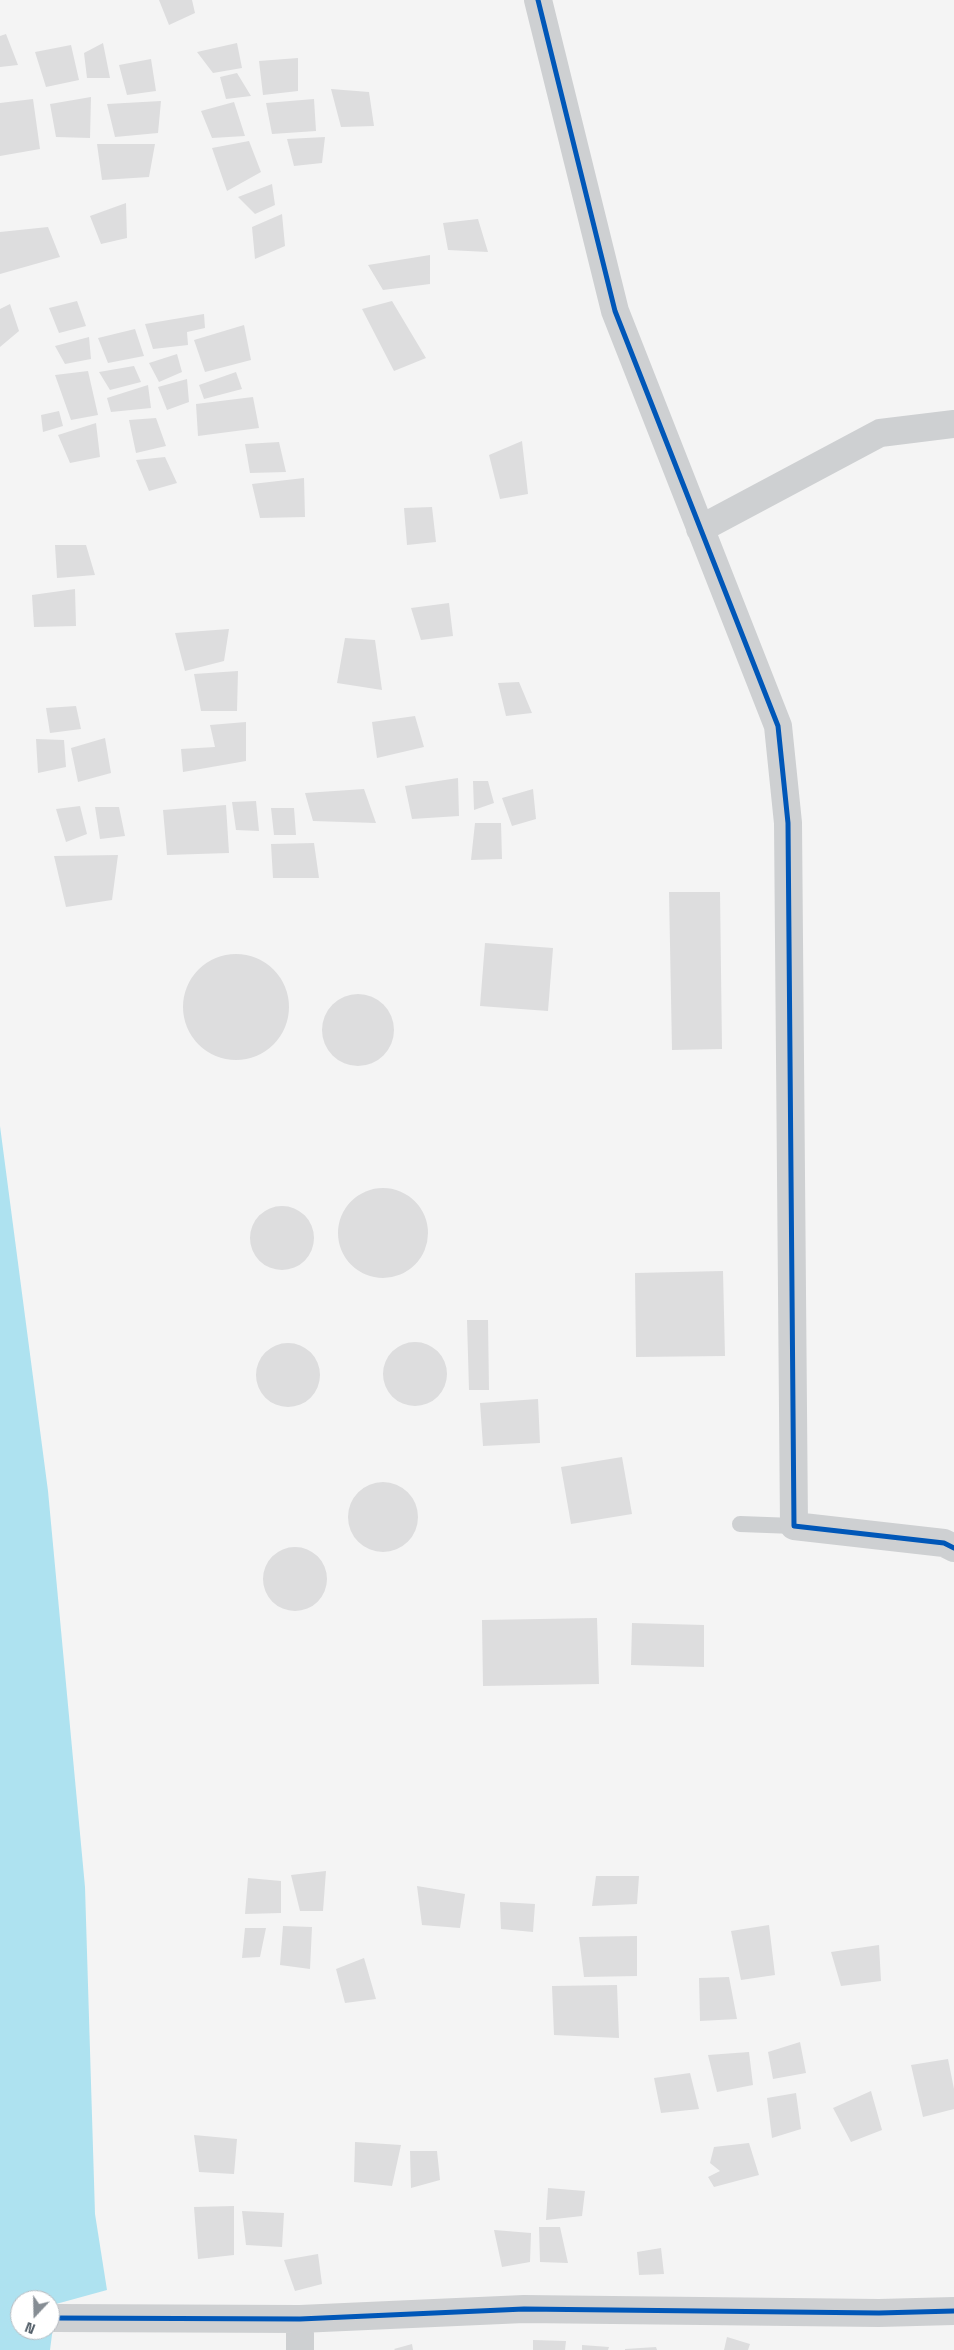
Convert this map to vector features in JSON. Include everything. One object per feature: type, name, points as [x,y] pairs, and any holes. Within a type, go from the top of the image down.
[{"type":"street","points":[[538,0],[615,311],[778,726],[787,813],[794,1526],[944,1543],[954,1548]]},
{"type":"street","points":[[700,529],[880,433],[954,424]]},
{"type":"street","points":[[60,2318],[300,2320],[524,2309],[879,2313],[954,2312]]},
{"type":"street","points":[[300,2320],[300,2350]]},
{"type":"lane","points":[[740,1524],[794,1526]]},
{"type":"water","points":[[0,1126],[48,1491],[85,1887],[95,2214],[107,2290],[60,2303],[60,2290],[10,2290],[10,2340],[51,2340],[50,2350],[0,2350]]},
{"type":"building","points":[[159,0],[192,0],[195,13],[169,25]]},
{"type":"building","points":[[6,34],[18,65],[0,67],[0,36]]},
{"type":"building","points":[[103,43],[110,78],[87,78],[84,53]]},
{"type":"building","points":[[237,43],[242,68],[213,73],[197,52]]},
{"type":"building","points":[[71,45],[79,80],[46,87],[35,52]]},
{"type":"building","points":[[298,58],[298,91],[263,95],[259,61]]},
{"type":"building","points":[[151,59],[156,91],[127,95],[119,65]]},
{"type":"building","points":[[237,73],[251,96],[226,99],[220,77]]},
{"type":"building","points":[[331,89],[369,92],[374,126],[341,127]]},
{"type":"building","points":[[91,97],[90,138],[56,137],[50,104]]},
{"type":"building","points":[[33,99],[40,149],[0,156],[0,103]]},
{"type":"building","points":[[314,99],[316,131],[272,134],[266,103]]},
{"type":"building","points":[[161,101],[158,133],[115,137],[107,104]]},
{"type":"building","points":[[234,102],[245,136],[212,138],[201,111]]},
{"type":"building","points":[[325,137],[322,163],[294,166],[287,139]]},
{"type":"building","points":[[249,141],[261,172],[227,191],[212,148]]},
{"type":"building","points":[[97,144],[155,144],[149,177],[102,180]]},
{"type":"building","points":[[272,184],[275,205],[255,214],[238,197]]},
{"type":"building","points":[[126,203],[127,238],[101,244],[90,216]]},
{"type":"building","points":[[282,214],[285,246],[255,259],[252,227]]},
{"type":"building","points":[[478,219],[488,252],[448,250],[443,223]]},
{"type":"building","points":[[48,227],[60,257],[0,274],[0,232]]},
{"type":"building","points":[[430,255],[430,284],[383,290],[368,265]]},
{"type":"building","points":[[77,301],[86,326],[59,333],[49,308]]},
{"type":"building","points":[[392,301],[426,358],[394,371],[362,309]]},
{"type":"building","points":[[10,304],[19,331],[0,347],[0,309]]},
{"type":"building","points":[[204,314],[205,328],[187,332],[188,345],[153,349],[145,324]]},
{"type":"building","points":[[244,325],[251,360],[205,372],[194,340]]},
{"type":"building","points":[[135,329],[144,356],[108,363],[98,338]]},
{"type":"building","points":[[89,337],[91,359],[65,364],[55,346]]},
{"type":"building","points":[[177,354],[182,372],[159,382],[149,363]]},
{"type":"building","points":[[134,366],[141,382],[110,390],[99,372]]},
{"type":"building","points":[[88,371],[98,415],[71,420],[55,375]]},
{"type":"building","points":[[236,372],[242,389],[204,399],[199,385]]},
{"type":"building","points":[[187,379],[189,402],[167,410],[158,387]]},
{"type":"building","points":[[148,385],[151,408],[111,412],[107,398]]},
{"type":"building","points":[[253,397],[259,428],[198,436],[196,404]]},
{"type":"building","points":[[59,411],[63,426],[43,432],[41,415]]},
{"type":"building","points":[[156,418],[166,446],[136,453],[129,420]]},
{"type":"building","points":[[96,423],[100,457],[70,463],[58,435]]},
{"type":"building","points":[[522,441],[528,494],[500,499],[489,455]]},
{"type":"building","points":[[279,442],[286,472],[250,473],[245,444]]},
{"type":"building","points":[[165,457],[177,483],[149,491],[136,460]]},
{"type":"building","points":[[304,478],[305,517],[260,518],[252,484]]},
{"type":"building","points":[[432,507],[436,542],[407,545],[404,508]]},
{"type":"building","points":[[55,545],[86,545],[95,575],[57,578]]},
{"type":"building","points":[[75,589],[76,626],[34,627],[32,595]]},
{"type":"building","points":[[449,603],[453,636],[421,640],[411,608]]},
{"type":"building","points":[[229,629],[224,661],[185,671],[175,633]]},
{"type":"building","points":[[345,638],[375,640],[382,690],[337,683]]},
{"type":"building","points":[[238,671],[237,711],[201,711],[194,674]]},
{"type":"building","points":[[519,682],[532,713],[506,716],[498,683]]},
{"type":"building","points":[[76,706],[81,729],[50,733],[46,708]]},
{"type":"building","points":[[415,716],[424,747],[377,758],[372,722]]},
{"type":"building","points":[[246,722],[246,761],[183,772],[181,749],[215,747],[210,725]]},
{"type":"building","points":[[105,738],[111,773],[78,782],[71,748]]},
{"type":"building","points":[[36,739],[64,740],[66,767],[38,773]]},
{"type":"building","points":[[458,778],[459,816],[412,819],[405,786]]},
{"type":"building","points":[[473,781],[488,781],[494,803],[474,810]]},
{"type":"building","points":[[364,789],[376,823],[313,821],[305,793]]},
{"type":"building","points":[[533,789],[536,819],[512,826],[502,798]]},
{"type":"building","points":[[256,801],[259,831],[236,830],[232,802]]},
{"type":"building","points":[[226,805],[229,853],[167,855],[163,810]]},
{"type":"building","points":[[80,806],[87,834],[66,842],[56,809]]},
{"type":"building","points":[[95,807],[119,807],[125,836],[100,839]]},
{"type":"building","points":[[271,808],[294,808],[296,835],[274,835]]},
{"type":"building","points":[[475,823],[501,823],[502,859],[471,860]]},
{"type":"building","points":[[314,843],[319,878],[273,878],[271,844]]},
{"type":"building","points":[[118,855],[112,900],[66,907],[54,856]]},
{"type":"building","points":[[669,892],[720,892],[722,1049],[672,1050]]},
{"type":"building","points":[[485,943],[553,948],[548,1011],[480,1006]]},
{"type":"building","points":[[236,954],[256,958],[273,970],[285,987],[289,1007],[285,1027],[273,1044],[256,1056],[236,1060],[216,1056],[199,1044],[187,1027],[183,1007],[187,987],[199,970],[216,958]]},
{"type":"building","points":[[365,994],[384,1004],[392,1016],[394,1030],[392,1044],[384,1056],[372,1064],[351,1066],[332,1056],[324,1044],[322,1023],[332,1004],[344,996]]},
{"type":"building","points":[[383,1188],[400,1191],[415,1201],[425,1216],[428,1233],[425,1250],[415,1265],[400,1275],[383,1278],[366,1275],[351,1265],[341,1250],[338,1233],[341,1216],[351,1201],[366,1191]]},
{"type":"building","points":[[282,1206],[300,1211],[305,1215],[309,1220],[314,1238],[309,1256],[305,1261],[300,1265],[282,1270],[264,1265],[259,1261],[255,1256],[250,1238],[255,1220],[259,1215],[264,1211]]},
{"type":"building","points":[[723,1271],[725,1356],[636,1357],[635,1273]]},
{"type":"building","points":[[467,1320],[488,1320],[489,1390],[469,1390]]},
{"type":"building","points":[[415,1342],[427,1345],[438,1351],[444,1362],[447,1374],[444,1386],[438,1397],[427,1403],[415,1406],[403,1403],[392,1397],[386,1386],[383,1374],[386,1362],[392,1351],[403,1345]]},
{"type":"building","points":[[288,1343],[306,1348],[311,1352],[315,1357],[320,1375],[315,1393],[311,1398],[306,1402],[288,1407],[270,1402],[265,1398],[261,1393],[256,1375],[261,1357],[265,1352],[270,1348]]},
{"type":"building","points":[[538,1399],[540,1443],[483,1446],[480,1403]]},
{"type":"building","points":[[622,1457],[632,1514],[571,1524],[561,1467]]},
{"type":"building","points":[[383,1482],[396,1485],[408,1492],[415,1504],[418,1517],[415,1530],[408,1542],[396,1549],[383,1552],[370,1549],[358,1542],[351,1530],[348,1517],[351,1504],[358,1492],[370,1485]]},
{"type":"building","points":[[295,1547],[307,1550],[318,1556],[324,1567],[327,1579],[324,1591],[318,1602],[307,1608],[295,1611],[283,1608],[272,1602],[266,1591],[263,1579],[266,1567],[272,1556],[283,1550]]},
{"type":"building","points":[[597,1618],[599,1684],[483,1686],[482,1620]]},
{"type":"building","points":[[632,1623],[704,1625],[704,1667],[631,1665]]},
{"type":"building","points":[[326,1871],[323,1911],[300,1911],[291,1875]]},
{"type":"building","points":[[596,1876],[639,1876],[637,1904],[592,1906]]},
{"type":"building","points":[[248,1878],[281,1881],[281,1913],[245,1914]]},
{"type":"building","points":[[417,1886],[465,1894],[460,1928],[422,1925]]},
{"type":"building","points":[[500,1902],[535,1904],[533,1932],[501,1929]]},
{"type":"building","points":[[769,1925],[775,1975],[741,1980],[731,1931]]},
{"type":"building","points":[[283,1926],[312,1927],[310,1969],[280,1965]]},
{"type":"building","points":[[245,1928],[266,1928],[260,1957],[242,1958]]},
{"type":"building","points":[[637,1936],[637,1976],[584,1977],[579,1937]]},
{"type":"building","points":[[879,1945],[881,1981],[841,1986],[831,1952]]},
{"type":"building","points":[[364,1958],[376,1999],[345,2003],[336,1969]]},
{"type":"building","points":[[729,1977],[737,2019],[700,2021],[699,1978]]},
{"type":"building","points":[[617,1985],[619,2038],[554,2035],[552,1986]]},
{"type":"building","points":[[800,2042],[806,2073],[773,2079],[768,2052]]},
{"type":"building","points":[[749,2052],[753,2085],[717,2092],[708,2055]]},
{"type":"building","points":[[948,2059],[954,2089],[954,2109],[923,2117],[911,2065]]},
{"type":"building","points":[[690,2073],[699,2109],[661,2113],[654,2078]]},
{"type":"building","points":[[871,2091],[882,2130],[851,2142],[833,2108]]},
{"type":"building","points":[[796,2093],[801,2129],[772,2138],[767,2098]]},
{"type":"building","points":[[194,2135],[237,2139],[234,2174],[199,2172]]},
{"type":"building","points":[[355,2142],[401,2145],[392,2186],[354,2182]]},
{"type":"building","points":[[749,2143],[759,2175],[714,2187],[708,2177],[720,2171],[710,2163],[714,2147]]},
{"type":"building","points":[[410,2151],[437,2151],[440,2180],[411,2188]]},
{"type":"building","points":[[548,2188],[585,2191],[582,2216],[546,2220]]},
{"type":"building","points":[[234,2206],[234,2255],[198,2259],[194,2207]]},
{"type":"building","points":[[242,2211],[284,2213],[282,2247],[246,2245]]},
{"type":"building","points":[[539,2227],[560,2227],[568,2263],[540,2262]]},
{"type":"building","points":[[494,2230],[531,2233],[530,2262],[502,2267]]},
{"type":"building","points":[[661,2248],[664,2274],[639,2275],[637,2252]]},
{"type":"building","points":[[318,2254],[322,2284],[295,2291],[284,2260]]},
{"type":"building","points":[[727,2337],[750,2344],[748,2350],[724,2350]]},
{"type":"building","points":[[533,2340],[566,2341],[565,2350],[533,2350]]},
{"type":"building","points":[[412,2344],[413,2350],[394,2349]]},
{"type":"building","points":[[582,2345],[609,2347],[608,2350],[582,2350]]},
{"type":"building","points":[[656,2347],[657,2350],[625,2350],[625,2349]]},
{"type":"cycle path","points":[[538,0],[615,311],[778,726],[788,823],[794,1526],[944,1543],[954,1548]]},
{"type":"cycle path","points":[[60,2318],[300,2319],[524,2309],[879,2313],[954,2311]]}]
